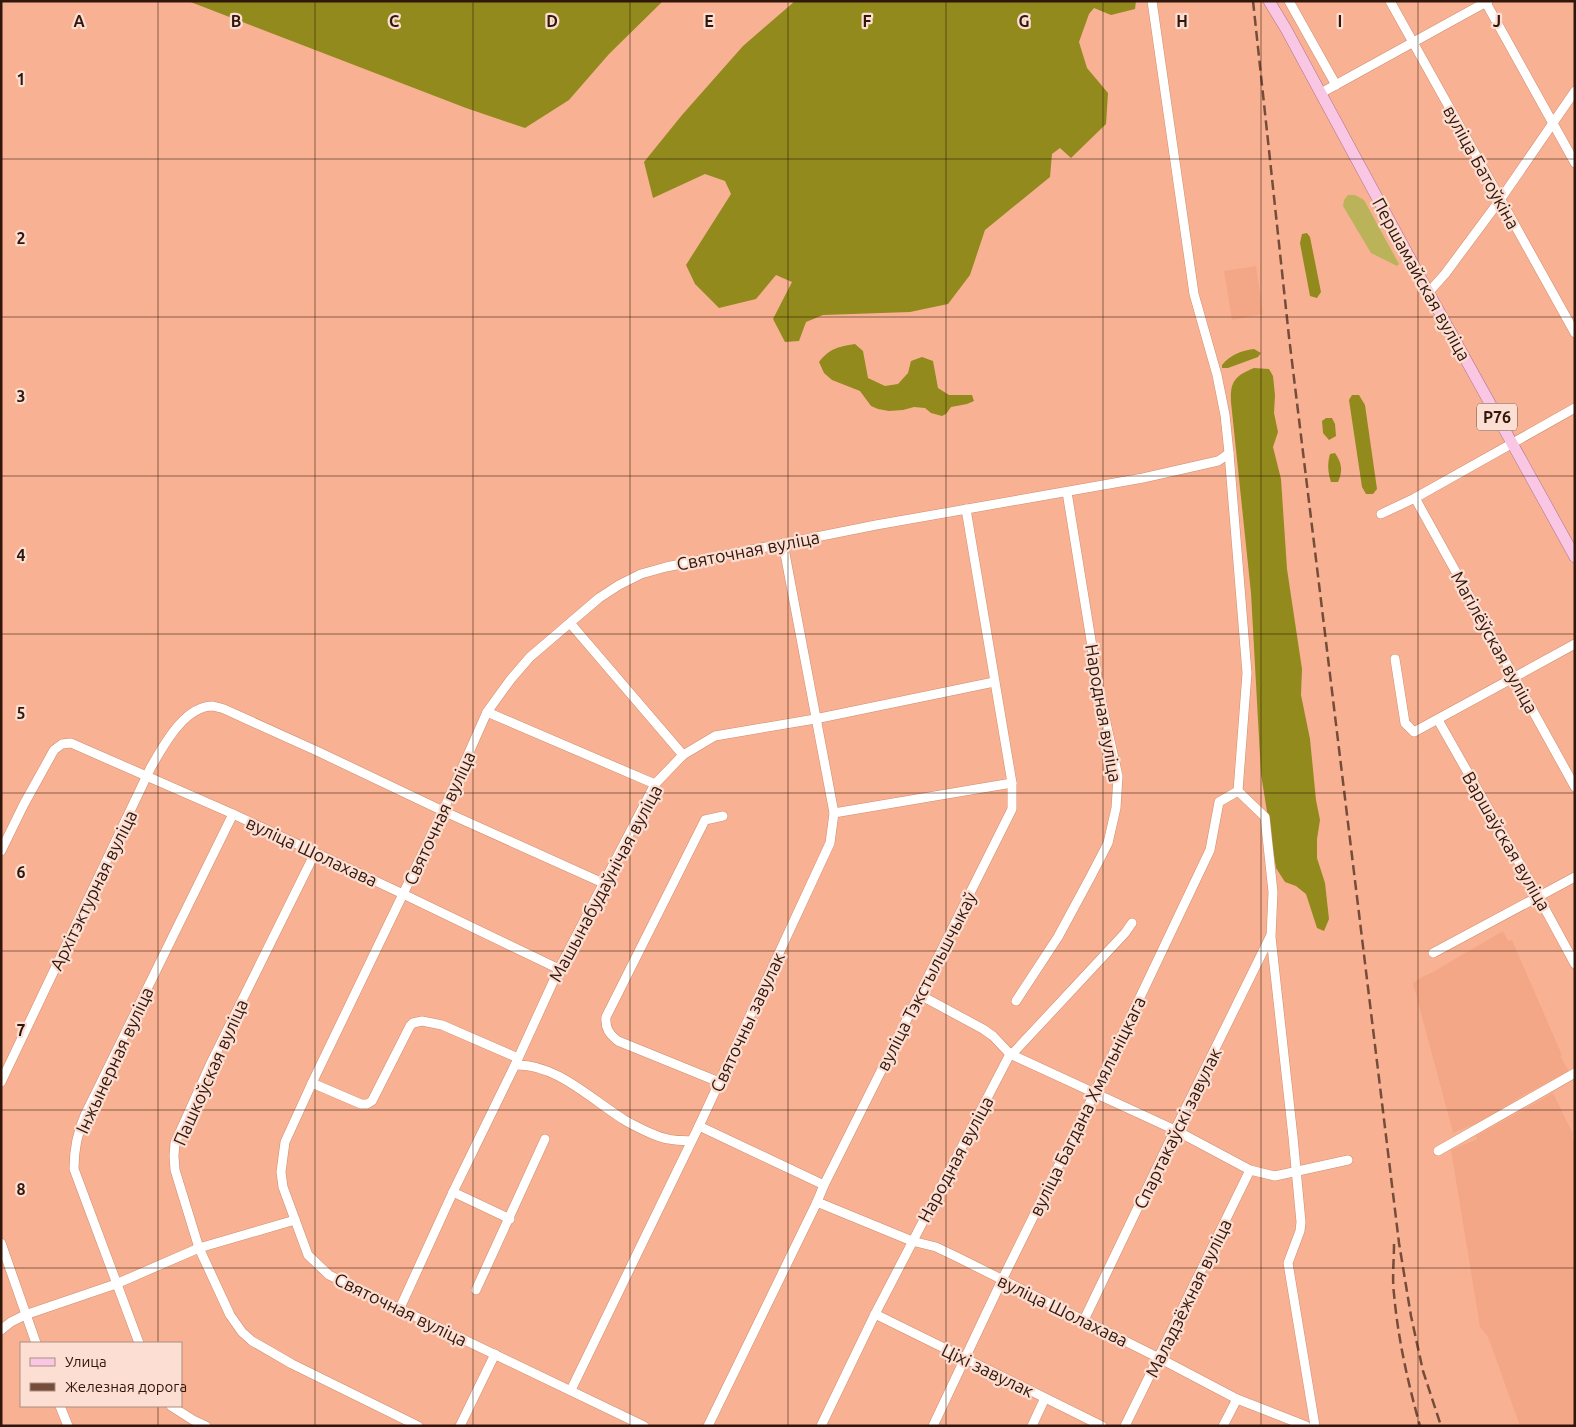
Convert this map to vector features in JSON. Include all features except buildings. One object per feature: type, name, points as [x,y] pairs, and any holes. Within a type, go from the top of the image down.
[{"type":"main road","name":"Першамайская вуліца","points":[[1269,1],[1279,16],[1428,293],[1575,557]]},
{"type":"street","points":[[1152,1],[1194,294],[1217,375],[1225,414],[1247,673],[1238,791],[1265,817],[1273,892],[1270,937],[1301,1222],[1300,1231],[1288,1263],[1315,1426]]},
{"type":"street","points":[[1289,1],[1336,85]]},
{"type":"street","name":"вуліца Батоўкіна","points":[[1390,1],[1412,44],[1575,333]]},
{"type":"street","points":[[1321,93],[1486,2],[1575,163]]},
{"type":"street","points":[[1428,293],[1445,274],[1500,200],[1575,91]]},
{"type":"street","points":[[1381,514],[1415,498],[1575,408]]},
{"type":"street","name":"Святочная вуліца","points":[[644,1426],[329,1275],[308,1255],[283,1187],[280,1172],[285,1142],[443,811],[486,712],[530,656],[612,589],[641,574],[666,567],[783,543],[1162,474],[1218,461],[1228,453]]},
{"type":"street","name":"Народная вуліца","points":[[1016,1001],[1058,937],[1091,876],[1108,842],[1116,808],[1118,776],[1100,696],[1067,492]]},
{"type":"street","name":"Магілёўская вуліца","points":[[1415,498],[1575,787]]},
{"type":"street","name":"вуліца Тэкстыльшчыкаў","points":[[708,1426],[824,1185],[1012,809],[1012,783],[966,509]]},
{"type":"street","name":"Святочны завулак","points":[[570,1390],[692,1141],[830,843],[834,813],[783,543]]},
{"type":"street","points":[[570,622],[684,755]]},
{"type":"street","points":[[1395,659],[1405,723],[1414,732],[1575,644]]},
{"type":"street","name":"Машынабудаўнічая вуліца","points":[[400,1308],[559,969],[655,784],[684,755],[715,736],[815,719],[994,682]]},
{"type":"street","name":"Архітэктурная вуліца","points":[[1,1082],[147,777],[168,738],[186,718],[200,709],[213,706],[224,709],[443,811]]},
{"type":"street","points":[[486,712],[655,784]]},
{"type":"street","name":"Варшаўская вуліца","points":[[1438,720],[1575,964]]},
{"type":"street","name":"вуліца Шолахава","points":[[1,851],[54,750],[62,744],[71,743],[232,814],[559,969]]},
{"type":"street","points":[[834,813],[1012,783]]},
{"type":"street","name":"вуліца Багдана Хмяльніцкага","points":[[934,1426],[1002,1280],[1095,1092],[1210,850],[1219,802],[1238,791]]},
{"type":"street","points":[[443,811],[603,883]]},
{"type":"street","name":"Інжынерная вуліца","points":[[139,1342],[74,1169],[74,1151],[79,1129],[232,814]]},
{"type":"street","points":[[719,1082],[618,1041],[605,1026],[606,1016],[705,820],[723,816]]},
{"type":"street","name":"Пашкоўская вуліца","points":[[315,853],[210,1065],[176,1144],[174,1156],[175,1170],[199,1248],[230,1315],[242,1332],[252,1341],[292,1364],[418,1426]]},
{"type":"street","points":[[1433,954],[1575,877]]},
{"type":"street","name":"Народная вуліца","points":[[821,1426],[874,1314],[1010,1054],[1015,1051],[1126,933],[1132,923]]},
{"type":"street","name":"Спартакаўскі завулак","points":[[1084,1320],[1270,937]]},
{"type":"street","points":[[920,995],[984,1028],[1010,1054],[1175,1130],[1250,1170],[1275,1176],[1348,1160]]},
{"type":"street","points":[[312,1083],[362,1104],[368,1104],[372,1101],[410,1026],[413,1022],[422,1021],[442,1025],[516,1062],[548,1071],[628,1122],[644,1130],[667,1139],[692,1141]]},
{"type":"street","points":[[1438,1151],[1575,1073]]},
{"type":"street","points":[[699,1126],[824,1185]]},
{"type":"street","points":[[476,1290],[545,1139]]},
{"type":"street","name":"Маладзёжная вуліца","points":[[1125,1426],[1250,1170]]},
{"type":"street","points":[[453,1192],[510,1219]]},
{"type":"street","name":"вуліца Шолахава","points":[[817,1202],[912,1241],[936,1247],[1084,1320],[1237,1399],[1306,1426]]},
{"type":"street","points":[[1,1330],[25,1315],[116,1284],[199,1248],[295,1220]]},
{"type":"street","points":[[1,1243],[36,1342]]},
{"type":"street","name":"Ціхі завулак","points":[[874,1314],[1102,1426]]},
{"type":"street","points":[[460,1426],[495,1354]]},
{"type":"street","points":[[1032,1426],[1045,1398]]},
{"type":"street","points":[[1223,1426],[1237,1399]]},
{"type":"street","points":[[60,1407],[68,1426]]},
{"type":"street","points":[[174,1407],[206,1426]]},
{"type":"shaded area","points":[[188,1],[663,1],[609,54],[569,100],[525,128],[466,108]]},
{"type":"shaded area","points":[[795,1],[1136,1],[1135,9],[1111,15],[1094,8],[1089,14],[1079,42],[1087,68],[1108,93],[1106,124],[1071,158],[1060,148],[1052,154],[1050,177],[985,230],[970,275],[948,304],[910,312],[823,315],[806,322],[799,341],[785,342],[773,319],[792,282],[776,275],[756,299],[719,308],[695,284],[686,265],[731,194],[725,181],[705,174],[653,198],[644,162],[682,115],[743,46]]},
{"type":"shaded area","points":[[1348,195],[1355,195],[1364,200],[1399,264],[1397,266],[1371,253],[1343,206],[1344,200]]},
{"type":"shaded area","points":[[1307,233],[1310,237],[1321,292],[1317,298],[1310,296],[1300,243],[1302,234]]},
{"type":"shaded area","points":[[1256,266],[1263,314],[1232,320],[1224,271]]},
{"type":"shaded area","points":[[855,344],[863,351],[868,378],[885,386],[898,384],[908,373],[911,361],[922,357],[933,361],[938,388],[949,395],[972,395],[974,401],[951,407],[942,416],[931,413],[925,408],[914,407],[889,411],[871,406],[860,391],[832,380],[824,373],[819,362],[835,349]]},
{"type":"shaded area","points":[[1254,349],[1261,353],[1258,357],[1228,368],[1222,368],[1225,361],[1233,356]]},
{"type":"shaded area","points":[[1254,368],[1269,369],[1273,376],[1274,413],[1278,432],[1273,447],[1281,479],[1287,569],[1302,669],[1301,695],[1310,739],[1316,800],[1320,820],[1317,858],[1325,883],[1329,919],[1324,931],[1317,928],[1306,894],[1296,886],[1285,882],[1276,868],[1261,774],[1251,593],[1231,402],[1235,380]]},
{"type":"shaded area","points":[[1352,395],[1359,395],[1365,405],[1377,489],[1373,494],[1366,494],[1362,487],[1349,400]]},
{"type":"shaded area","points":[[1326,418],[1332,418],[1335,424],[1336,436],[1329,440],[1323,433],[1322,421]]},
{"type":"shaded area","points":[[1335,453],[1339,460],[1341,474],[1338,482],[1331,482],[1328,461],[1330,454]]},
{"type":"shaded area","points":[[1503,931],[1508,941],[1512,940],[1562,1055],[1560,1056],[1569,1071],[1524,1095],[1480,1122],[1453,1133],[1413,983]]},
{"type":"shaded area","points":[[1553,1093],[1573,1134],[1572,1137],[1575,1144],[1575,1426],[1520,1426],[1488,1337],[1480,1327],[1451,1150],[1477,1139],[1476,1136]]},
{"type":"railway","points":[[1253,1],[1289,337],[1399,1243],[1411,1316],[1423,1371],[1441,1426]]},
{"type":"railway","points":[[1394,1244],[1393,1288],[1398,1328],[1420,1426]]}]
